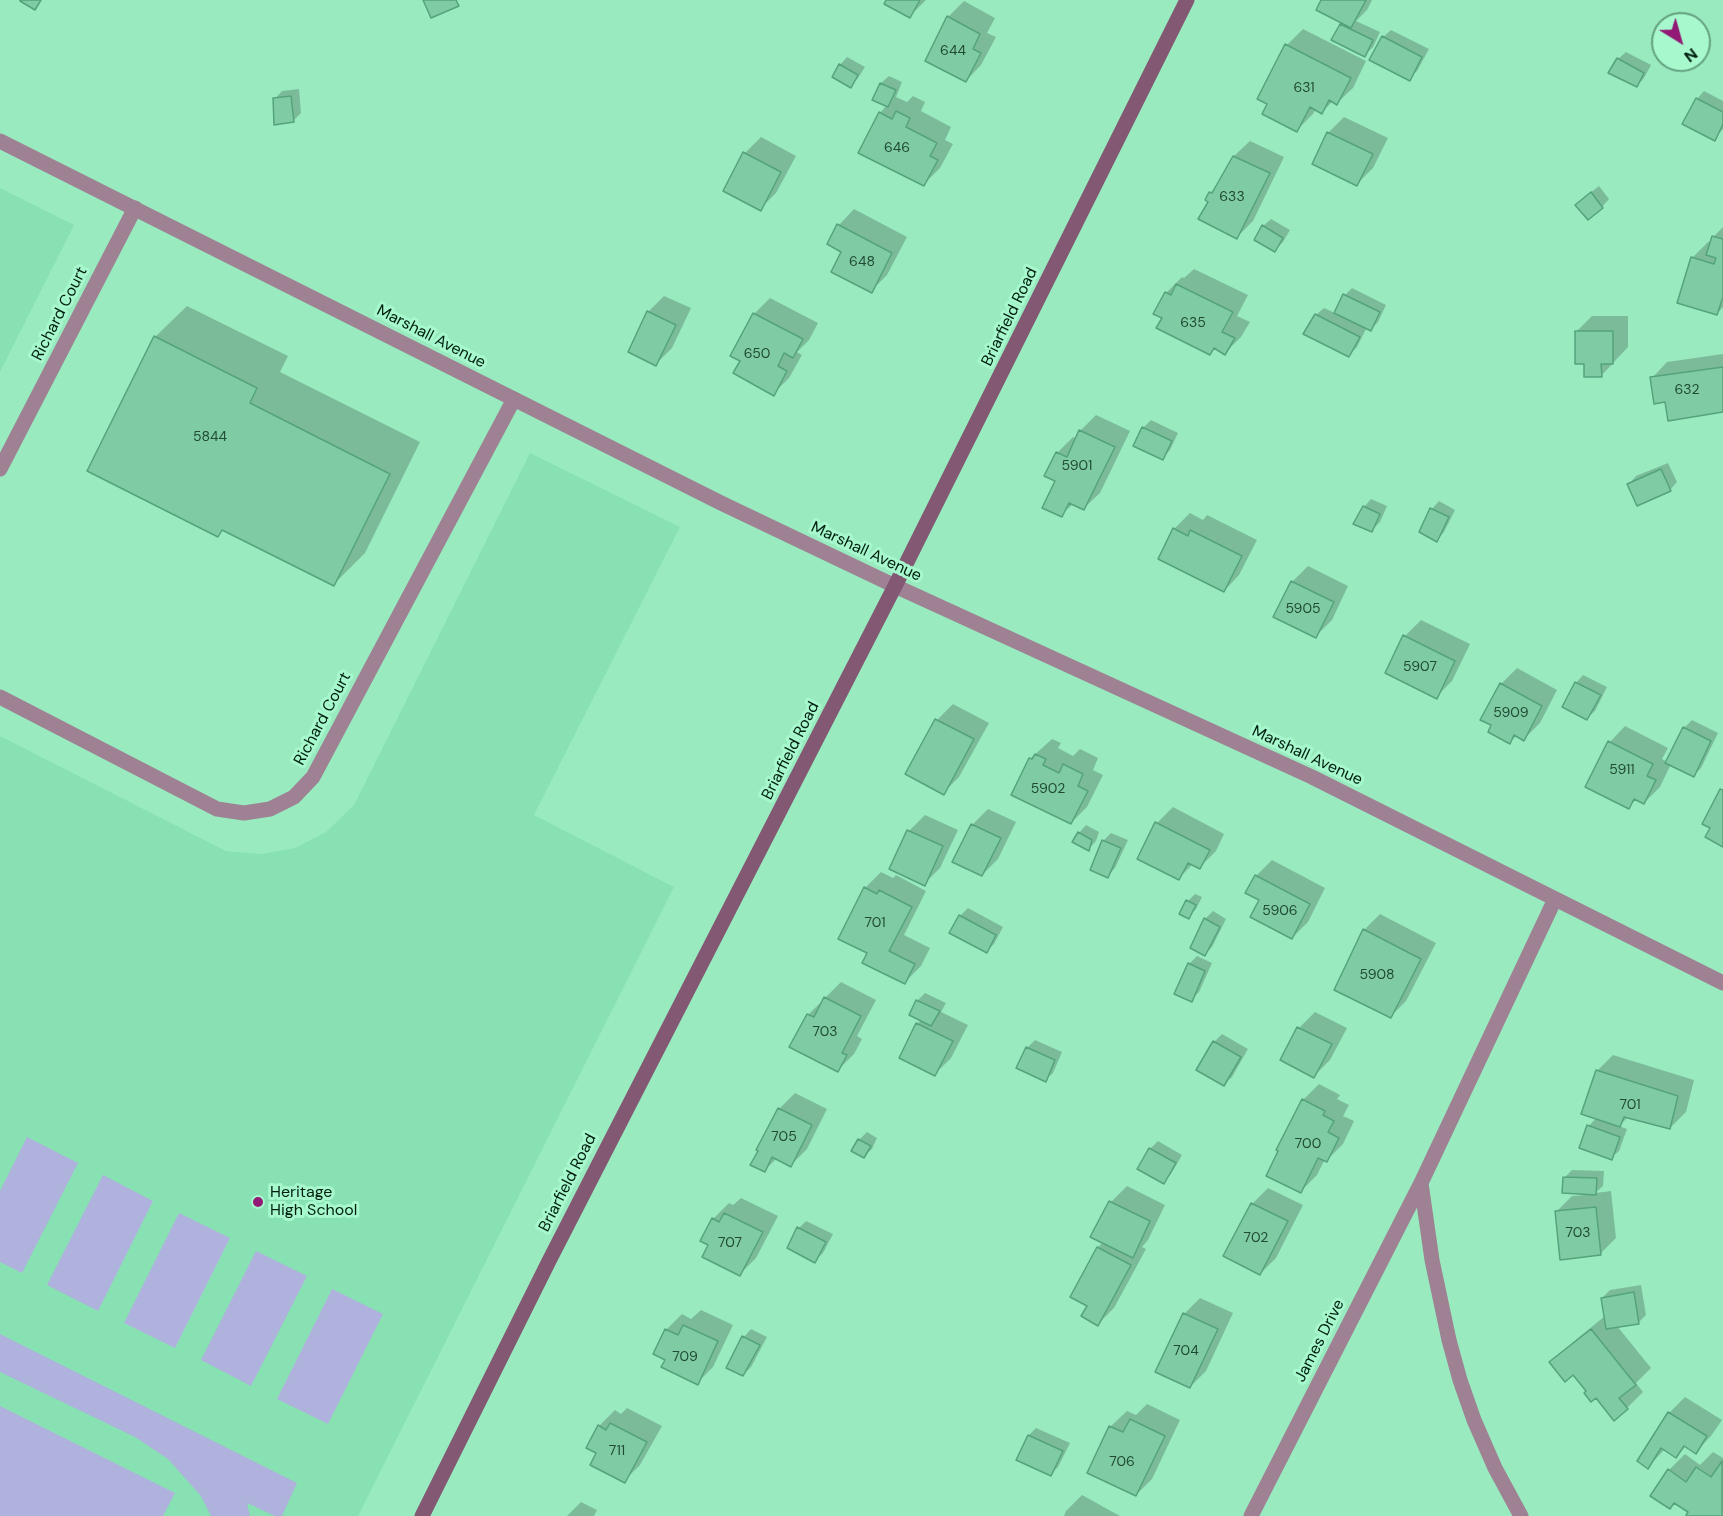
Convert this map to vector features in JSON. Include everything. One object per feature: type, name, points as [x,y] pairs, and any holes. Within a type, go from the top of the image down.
[{"type":"main road","name":"Briarfield Road","points":[[423,1516],[549,1261],[895,586],[1187,0]]},
{"type":"street","name":"Marshall Avenue","points":[[0,141],[721,503],[895,586],[1312,777],[1723,983]]},
{"type":"street","name":"Richard Court","points":[[0,469],[135,208]]},
{"type":"street","name":"Richard Court","points":[[0,697],[217,808],[244,813],[270,809],[294,796],[313,777],[513,399]]},
{"type":"street","name":"James Drive","points":[[1251,1516],[1421,1183],[1556,899]]},
{"type":"street","points":[[1421,1183],[1432,1260],[1449,1341],[1460,1380],[1495,1468],[1521,1516]]},
{"type":"shaded area","points":[[0,188],[74,225],[0,372]]},
{"type":"shaded area","name":"Heritage High School","points":[[530,453],[680,527],[534,815],[674,887],[358,1516],[0,1516],[0,736],[226,851],[261,854],[295,848],[326,832],[354,805]]},
{"type":"shaded area","points":[[27,1137],[78,1163],[22,1273],[0,1262],[0,1191]]},
{"type":"shaded area","points":[[103,1175],[153,1201],[98,1311],[47,1285]]},
{"type":"shaded area","points":[[179,1213],[230,1238],[175,1348],[124,1323]]},
{"type":"shaded area","points":[[256,1251],[307,1276],[251,1386],[201,1360]]},
{"type":"shaded area","points":[[332,1289],[383,1314],[328,1424],[277,1399]]},
{"type":"shaded area","points":[[0,1334],[297,1483],[282,1516],[275,1516],[247,1503],[250,1516],[211,1516],[201,1496],[168,1459],[135,1437],[0,1372]]},
{"type":"shaded area","points":[[0,1406],[175,1493],[163,1516],[0,1516]]},
{"type":"building","points":[[20,0],[41,0],[35,10]]},
{"type":"building","points":[[423,0],[456,0],[459,6],[431,18]]},
{"type":"building","points":[[886,0],[920,0],[910,18],[884,4]]},
{"type":"building","points":[[1321,0],[1366,0],[1351,28],[1316,10]]},
{"type":"building","points":[[947,16],[980,34],[973,49],[981,53],[966,82],[925,61]]},
{"type":"building","points":[[1340,24],[1373,40],[1365,57],[1331,40]]},
{"type":"building","points":[[1382,36],[1422,57],[1410,81],[1369,60]]},
{"type":"building","points":[[1285,44],[1351,78],[1337,105],[1329,100],[1322,114],[1310,107],[1297,132],[1262,114],[1267,104],[1257,99]]},
{"type":"building","points":[[1617,58],[1644,73],[1637,87],[1608,73]]},
{"type":"building","points":[[839,64],[858,75],[851,88],[832,77]]},
{"type":"building","points":[[880,83],[896,90],[888,107],[872,100]]},
{"type":"building","points":[[291,96],[294,122],[274,125],[273,98]]},
{"type":"building","points":[[1696,98],[1723,112],[1723,124],[1715,141],[1682,124]]},
{"type":"building","points":[[896,111],[910,118],[906,127],[937,143],[930,156],[938,160],[924,186],[858,153],[879,112],[892,119]]},
{"type":"building","points":[[1327,132],[1373,154],[1357,186],[1312,164]]},
{"type":"building","points":[[743,152],[781,172],[761,211],[723,191]]},
{"type":"building","points":[[1233,156],[1270,173],[1237,239],[1198,219],[1208,202],[1205,200],[1209,192],[1212,193]]},
{"type":"building","points":[[1591,192],[1603,208],[1588,220],[1575,205]]},
{"type":"building","points":[[837,224],[892,253],[872,293],[831,272],[841,252],[827,244]]},
{"type":"building","points":[[1262,225],[1283,238],[1275,252],[1254,240]]},
{"type":"building","points":[[1712,236],[1723,239],[1723,297],[1717,315],[1677,303],[1691,257],[1714,264],[1716,258],[1706,255]]},
{"type":"building","points":[[1176,284],[1233,312],[1222,332],[1235,338],[1225,355],[1214,348],[1210,355],[1156,328],[1162,318],[1153,314],[1165,292],[1171,295]]},
{"type":"building","points":[[1343,294],[1380,312],[1371,331],[1334,313]]},
{"type":"building","points":[[647,311],[676,325],[656,366],[628,352]]},
{"type":"building","points":[[753,313],[803,339],[793,358],[784,353],[778,366],[787,371],[774,396],[733,373],[740,361],[730,356]]},
{"type":"building","points":[[1315,314],[1360,337],[1349,357],[1303,334]]},
{"type":"building","points":[[1575,331],[1613,331],[1613,364],[1601,364],[1602,377],[1584,377],[1584,364],[1575,364]]},
{"type":"building","points":[[154,336],[257,388],[250,403],[390,474],[334,586],[222,530],[218,537],[87,471]]},
{"type":"building","points":[[1723,367],[1723,412],[1668,421],[1665,402],[1654,404],[1650,377]]},
{"type":"building","points":[[1142,427],[1172,441],[1163,460],[1133,446]]},
{"type":"building","points":[[1079,430],[1115,447],[1084,510],[1069,503],[1062,517],[1042,508],[1055,481],[1044,476],[1056,452],[1067,457]]},
{"type":"building","points":[[1661,469],[1671,491],[1637,506],[1627,484]]},
{"type":"building","points":[[1363,506],[1380,514],[1372,532],[1353,524]]},
{"type":"building","points":[[1430,508],[1449,517],[1437,542],[1419,532]]},
{"type":"building","points":[[1173,528],[1188,536],[1190,530],[1242,556],[1224,592],[1158,559]]},
{"type":"building","points":[[1291,581],[1334,602],[1316,638],[1273,617]]},
{"type":"building","points":[[1403,635],[1455,661],[1437,699],[1385,673]]},
{"type":"building","points":[[1575,682],[1601,695],[1587,720],[1562,707]]},
{"type":"building","points":[[1500,683],[1542,706],[1524,741],[1514,735],[1510,744],[1488,732],[1491,725],[1480,720]]},
{"type":"building","points":[[935,719],[974,739],[944,795],[905,774]]},
{"type":"building","points":[[1683,727],[1711,741],[1694,777],[1665,763]]},
{"type":"building","points":[[1608,741],[1653,764],[1647,776],[1656,780],[1644,804],[1634,799],[1629,809],[1585,787]]},
{"type":"building","points":[[1035,754],[1046,759],[1043,765],[1059,773],[1063,764],[1083,774],[1078,786],[1088,791],[1071,824],[1011,795],[1029,758],[1032,759]]},
{"type":"building","points":[[1720,789],[1723,790],[1723,847],[1705,837],[1710,828],[1702,824]]},
{"type":"building","points":[[1155,822],[1210,850],[1200,869],[1188,863],[1179,880],[1137,859]]},
{"type":"building","points":[[971,824],[1001,838],[982,876],[952,862]]},
{"type":"building","points":[[907,830],[943,846],[925,886],[889,869]]},
{"type":"building","points":[[1078,832],[1092,840],[1089,851],[1072,842]]},
{"type":"building","points":[[1102,840],[1121,848],[1108,878],[1090,870]]},
{"type":"building","points":[[1255,875],[1310,904],[1292,939],[1250,917],[1259,900],[1245,893]]},
{"type":"building","points":[[864,887],[877,894],[879,890],[912,907],[889,951],[915,964],[905,984],[862,963],[867,953],[838,939]]},
{"type":"building","points":[[1186,900],[1196,905],[1189,919],[1179,914]]},
{"type":"building","points":[[959,915],[996,935],[987,953],[949,933]]},
{"type":"building","points":[[1204,918],[1220,927],[1205,956],[1190,948]]},
{"type":"building","points":[[1363,929],[1421,959],[1391,1018],[1334,990]]},
{"type":"building","points":[[1188,963],[1205,971],[1192,1002],[1174,994]]},
{"type":"building","points":[[824,997],[861,1016],[842,1053],[847,1055],[838,1072],[789,1047],[807,1014],[814,1017]]},
{"type":"building","points":[[916,1000],[940,1011],[931,1026],[909,1015]]},
{"type":"building","points":[[916,1023],[953,1041],[935,1076],[899,1058]]},
{"type":"building","points":[[1297,1027],[1332,1044],[1314,1078],[1280,1060]]},
{"type":"building","points":[[1213,1041],[1241,1057],[1224,1086],[1196,1070]]},
{"type":"building","points":[[1026,1047],[1055,1060],[1046,1082],[1016,1068]]},
{"type":"building","points":[[1596,1070],[1678,1096],[1670,1129],[1624,1117],[1620,1127],[1581,1114]]},
{"type":"building","points":[[1302,1099],[1325,1111],[1323,1115],[1334,1121],[1328,1132],[1339,1138],[1327,1162],[1318,1158],[1301,1193],[1266,1176],[1278,1151],[1276,1150]]},
{"type":"building","points":[[778,1108],[812,1125],[791,1167],[772,1157],[765,1172],[750,1165]]},
{"type":"building","points":[[1587,1125],[1620,1137],[1612,1160],[1579,1148]]},
{"type":"building","points":[[858,1139],[871,1146],[864,1158],[851,1151]]},
{"type":"building","points":[[1149,1148],[1176,1163],[1164,1184],[1137,1169]]},
{"type":"building","points":[[1563,1177],[1597,1178],[1596,1195],[1562,1193]]},
{"type":"building","points":[[1109,1201],[1150,1221],[1133,1258],[1090,1237]]},
{"type":"building","points":[[1251,1203],[1288,1221],[1260,1275],[1223,1256]]},
{"type":"building","points":[[1596,1207],[1601,1255],[1560,1260],[1555,1211]]},
{"type":"building","points":[[724,1213],[763,1232],[740,1276],[702,1257],[708,1245],[700,1241],[712,1218],[719,1222]]},
{"type":"building","points":[[797,1227],[826,1242],[815,1263],[787,1248]]},
{"type":"building","points":[[1097,1247],[1131,1265],[1098,1326],[1081,1316],[1087,1306],[1070,1297]]},
{"type":"building","points":[[1634,1292],[1639,1324],[1606,1329],[1601,1298]]},
{"type":"building","points":[[1183,1313],[1218,1329],[1190,1388],[1155,1372]]},
{"type":"building","points":[[683,1325],[718,1341],[698,1385],[661,1367],[665,1360],[653,1354],[665,1329],[678,1335]]},
{"type":"building","points":[[1591,1329],[1636,1385],[1619,1398],[1628,1409],[1614,1421],[1596,1398],[1591,1402],[1584,1393],[1586,1391],[1573,1375],[1565,1382],[1549,1362]]},
{"type":"building","points":[[742,1336],[760,1345],[743,1376],[726,1368]]},
{"type":"building","points":[[1668,1412],[1707,1436],[1696,1454],[1684,1446],[1676,1458],[1661,1448],[1648,1469],[1637,1461]]},
{"type":"building","points":[[1130,1419],[1165,1436],[1136,1496],[1087,1473],[1109,1426],[1123,1432]]},
{"type":"building","points":[[610,1423],[647,1442],[625,1483],[590,1465],[596,1453],[586,1448],[598,1425],[606,1430]]},
{"type":"building","points":[[1028,1435],[1063,1451],[1051,1476],[1016,1460]]},
{"type":"building","points":[[1722,1461],[1722,1516],[1687,1516],[1688,1512],[1674,1503],[1670,1509],[1650,1496],[1668,1469],[1686,1482],[1696,1467],[1711,1477]]},
{"type":"place","name":"Heritage High School","points":[[258,1202]]}]
